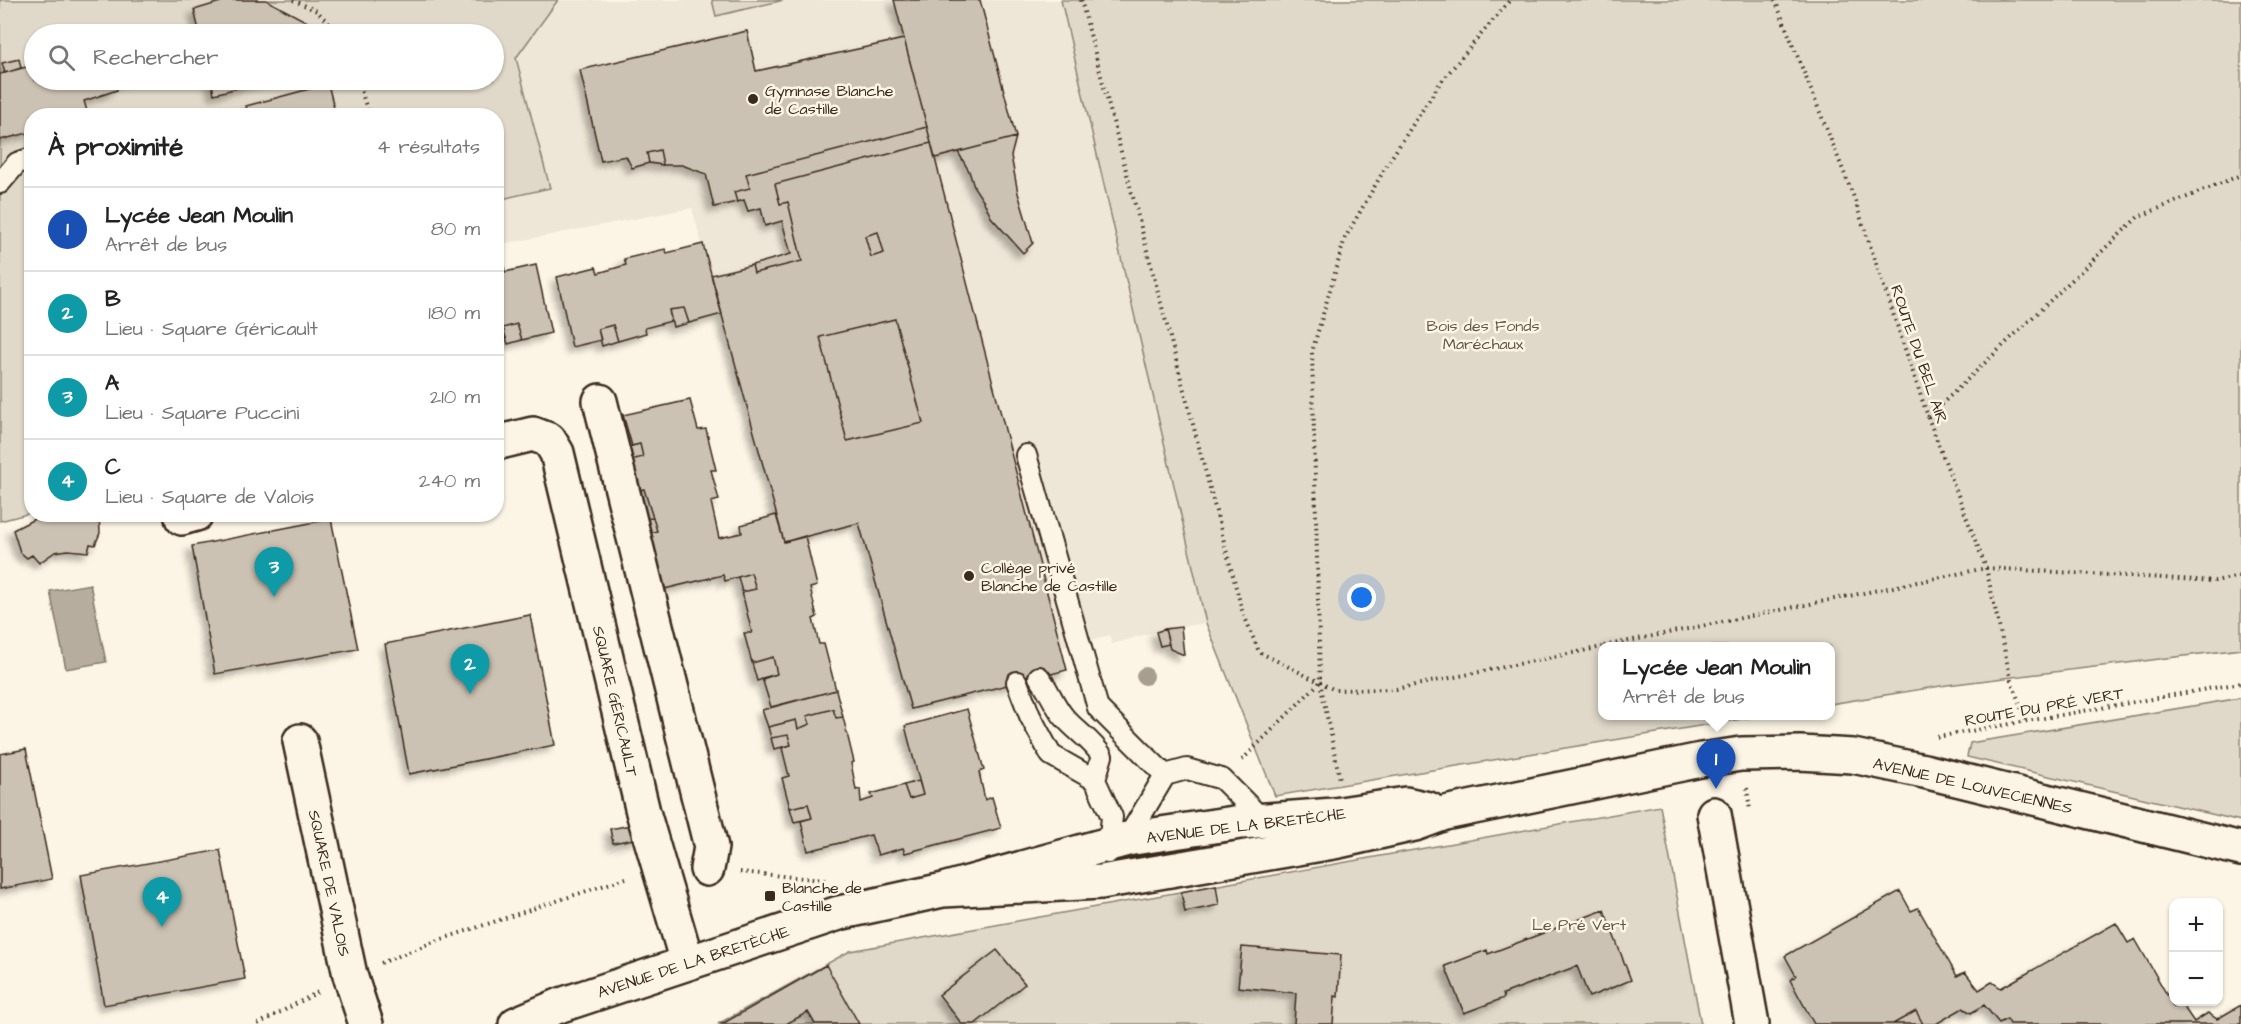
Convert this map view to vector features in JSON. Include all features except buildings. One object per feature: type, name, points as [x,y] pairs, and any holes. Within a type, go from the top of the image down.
[{"type":"street","points":[[600,401],[711,847],[707,869]]},
{"type":"street","name":"SQUARE GÉRICAULT","points":[[504,441],[534,434],[549,440],[557,453],[640,800],[687,962]]},
{"type":"street","name":"SQUARE DE VALOIS","points":[[300,741],[350,975],[366,1024]]},
{"type":"street","name":"AVENUE DE LOUVECIENNES","points":[[1701,760],[1741,754],[1800,753],[1853,756],[1924,771],[2241,849]]},
{"type":"street","name":"AVENUE DE LA BRETÈCHE","points":[[943,890],[1101,882],[1339,841],[1415,824],[1445,813],[1701,760]]},
{"type":"street","name":"AVENUE DE LA BRETÈCHE","points":[[516,1024],[561,1005],[839,913],[943,890],[1118,842],[1241,822],[1347,813],[1406,804],[1445,813]]},
{"type":"street","points":[[1714,814],[1752,1024]]},
{"type":"lane","points":[[0,183],[17,163],[24,161]]},
{"type":"lane","points":[[1026,455],[1098,708],[1165,775]]},
{"type":"lane","points":[[1039,677],[1064,717],[1095,745],[1102,756],[1095,780]]},
{"type":"lane","points":[[1017,682],[1030,716],[1051,755],[1095,780],[1112,817],[1118,842]]},
{"type":"lane","points":[[1101,882],[1118,842],[1165,775],[1187,769],[1222,779],[1264,821]]},
{"type":"path","points":[[293,0],[317,11],[329,24]]},
{"type":"path","points":[[1081,0],[1242,610],[1259,652],[1335,690],[1396,689],[1598,648]]},
{"type":"path","points":[[1347,813],[1320,682],[1312,352],[1345,238],[1388,163],[1440,83],[1509,0]]},
{"type":"path","name":"ROUTE DU BEL AIR","points":[[1775,0],[1853,195],[1928,417],[1986,568],[2011,680],[2026,721]]},
{"type":"path","points":[[361,90],[367,108]]},
{"type":"path","points":[[1928,417],[2139,217],[2241,175]]},
{"type":"path","points":[[1627,642],[1986,568],[2215,581],[2241,576]]},
{"type":"path","points":[[1222,779],[1320,682]]},
{"type":"path","name":"ROUTE DU PRÉ VERT","points":[[1936,738],[2241,683]]},
{"type":"path","points":[[258,1024],[350,975],[436,941],[658,866]]},
{"type":"path","points":[[707,869],[835,881]]},
{"type":"shaded area","points":[[558,0],[1061,0],[1206,623],[1165,629],[1112,644],[1110,635],[1061,648],[1067,670],[911,709],[859,523],[784,542],[692,208],[504,244],[504,198],[550,188],[516,58]]},
{"type":"shaded area","points":[[90,584],[106,662],[66,669],[50,591]]},
{"type":"green space","points":[[0,0],[558,0],[516,58],[550,188],[504,198],[504,108],[24,108],[24,515],[0,521]]},
{"type":"green space","points":[[712,0],[784,0],[716,16]]},
{"type":"green space","name":"Bois des Fonds Maréchaux","points":[[1061,0],[2241,0],[2241,649],[1947,685],[1835,703],[1835,642],[1598,642],[1598,720],[1736,720],[1275,796],[1206,623]]},
{"type":"green space","points":[[2241,698],[2241,821],[1967,757],[1970,743]]},
{"type":"green space","name":"Le Pré Vert","points":[[1660,806],[1701,1024],[718,1024],[850,951]]},
{"type":"place","name":"Gymnase Blanche de Castille","points":[[753,99]]},
{"type":"place","name":"Collège privé Blanche de Castille","points":[[969,576]]},
{"type":"place","name":"A","points":[[274,597]]},
{"type":"place","name":"B","points":[[470,694]]},
{"type":"place","name":"Lycée Jean Moulin","points":[[1716,789]]},
{"type":"place","name":"Blanche de Castille","points":[[770,896]]},
{"type":"place","name":"C","points":[[162,927]]}]
